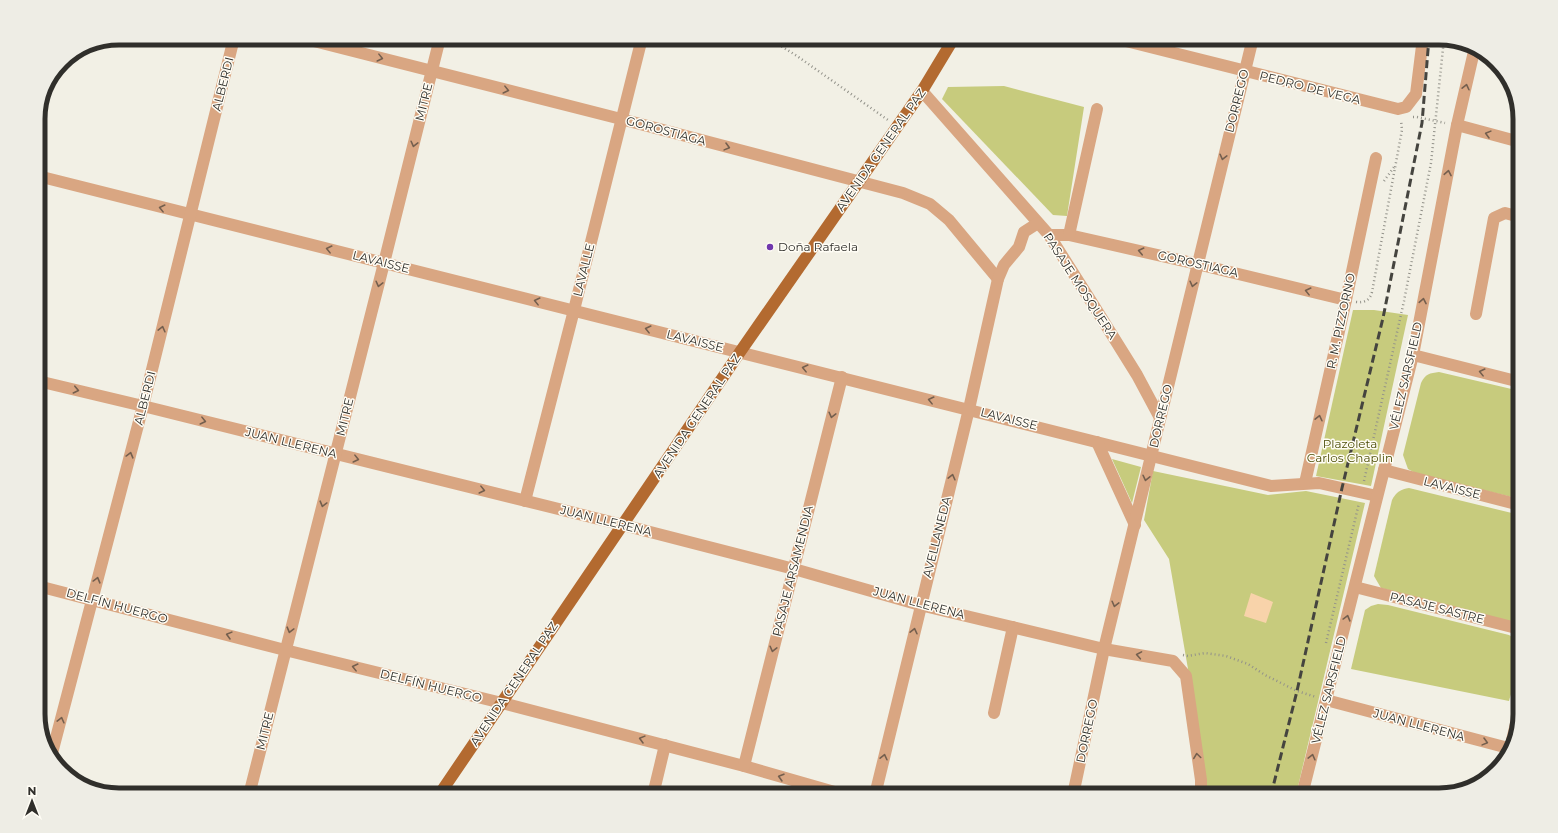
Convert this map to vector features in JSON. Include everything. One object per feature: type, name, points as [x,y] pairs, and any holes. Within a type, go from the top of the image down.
[{"type":"main road","name":"AVENIDA GENERAL PAZ","points":[[444,788],[740,352],[898,127],[950,45]]},
{"type":"street","name":"ALBERDI","points":[[53,748],[143,406],[232,45]]},
{"type":"street","name":"GOROSTIAGA","points":[[330,45],[622,119],[903,193],[930,204],[949,220],[998,279]]},
{"type":"street","name":"MITRE","points":[[251,788],[438,45]]},
{"type":"street","name":"LAVALLE","points":[[525,501],[640,45]]},
{"type":"street","name":"PEDRO DE VEGA","points":[[1142,45],[1390,108],[1402,109],[1406,107],[1416,94],[1422,45]]},
{"type":"street","name":"DORREGO","points":[[1074,788],[1104,649],[1251,45]]},
{"type":"street","name":"VÉLEZ SARSFIELD","points":[[1303,788],[1320,698],[1355,587],[1412,355],[1457,125],[1473,54]]},
{"type":"street","name":"PASAJE MOSQUERA","points":[[922,91],[1049,235],[1137,376],[1160,418]]},
{"type":"street","points":[[1069,235],[1097,108]]},
{"type":"street","points":[[1457,125],[1513,140]]},
{"type":"street","name":"R. M. PIZZORNO","points":[[1305,483],[1376,158]]},
{"type":"street","name":"LAVAISSE","points":[[45,178],[1271,486],[1319,483],[1377,496]]},
{"type":"street","points":[[1476,314],[1494,218],[1505,214],[1513,216]]},
{"type":"street","name":"AVELLANEDA","points":[[877,788],[998,279],[1004,265],[1019,247],[1024,232],[1038,223]]},
{"type":"street","name":"GOROSTIAGA","points":[[1049,235],[1069,235],[1198,264],[1346,300]]},
{"type":"street","points":[[1412,355],[1513,380]]},
{"type":"street","name":"PASAJE ARSAMENDIA","points":[[744,766],[842,377]]},
{"type":"street","name":"JUAN LLERENA","points":[[45,383],[623,525],[794,569],[920,605],[1104,649],[1173,661]]},
{"type":"street","points":[[1097,442],[1135,525]]},
{"type":"street","name":"LAVAISSE","points":[[1384,470],[1513,503]]},
{"type":"street","name":"PASAJE SASTRE","points":[[1355,587],[1513,627]]},
{"type":"street","name":"DELFÍN HUERGO","points":[[45,588],[285,650],[502,703],[665,745],[821,788]]},
{"type":"street","points":[[994,712],[1013,627]]},
{"type":"street","points":[[1173,661],[1186,676],[1201,788]]},
{"type":"street","name":"JUAN LLERENA","points":[[1320,698],[1504,748]]},
{"type":"street","points":[[655,788],[665,745]]},
{"type":"path","points":[[779,45],[803,60],[898,127]]},
{"type":"path","points":[[1325,651],[1404,301],[1431,163],[1443,45]]},
{"type":"path","points":[[1412,117],[1417,116],[1457,125]]},
{"type":"path","points":[[1346,300],[1362,303],[1368,301],[1370,298],[1402,130],[1400,119],[1406,118]]},
{"type":"path","points":[[1173,661],[1173,653],[1188,656],[1205,653],[1226,656],[1248,664],[1265,676],[1297,691],[1320,698]]},
{"type":"path","points":[[1312,704],[1320,698]]},
{"type":"green space","points":[[1004,86],[1084,107],[1067,216],[1053,215],[942,99],[948,87]]},
{"type":"green space","name":"Plazoleta Carlos Chaplin","points":[[1353,310],[1374,310],[1408,315],[1371,486],[1316,476]]},
{"type":"green space","points":[[1439,372],[1513,389],[1513,497],[1417,474],[1408,469],[1403,455],[1421,383],[1428,374]]},
{"type":"green space","points":[[1112,459],[1141,467],[1132,503]]},
{"type":"green space","points":[[1153,471],[1268,495],[1306,491],[1365,503],[1298,788],[1205,788],[1188,669],[1169,559],[1144,520]]},
{"type":"green space","points":[[1409,488],[1513,513],[1513,622],[1381,588],[1374,576],[1392,500],[1399,491]]},
{"type":"green space","points":[[1378,604],[1388,605],[1513,637],[1513,689],[1509,701],[1351,669],[1365,610]]},
{"type":"building","points":[[1251,593],[1273,602],[1266,623],[1244,616]]},
{"type":"railway","points":[[1273,788],[1297,691],[1342,488],[1383,318],[1422,123],[1428,45]]},
{"type":"place","name":"Doña Rafaela","points":[[770,247]]}]
